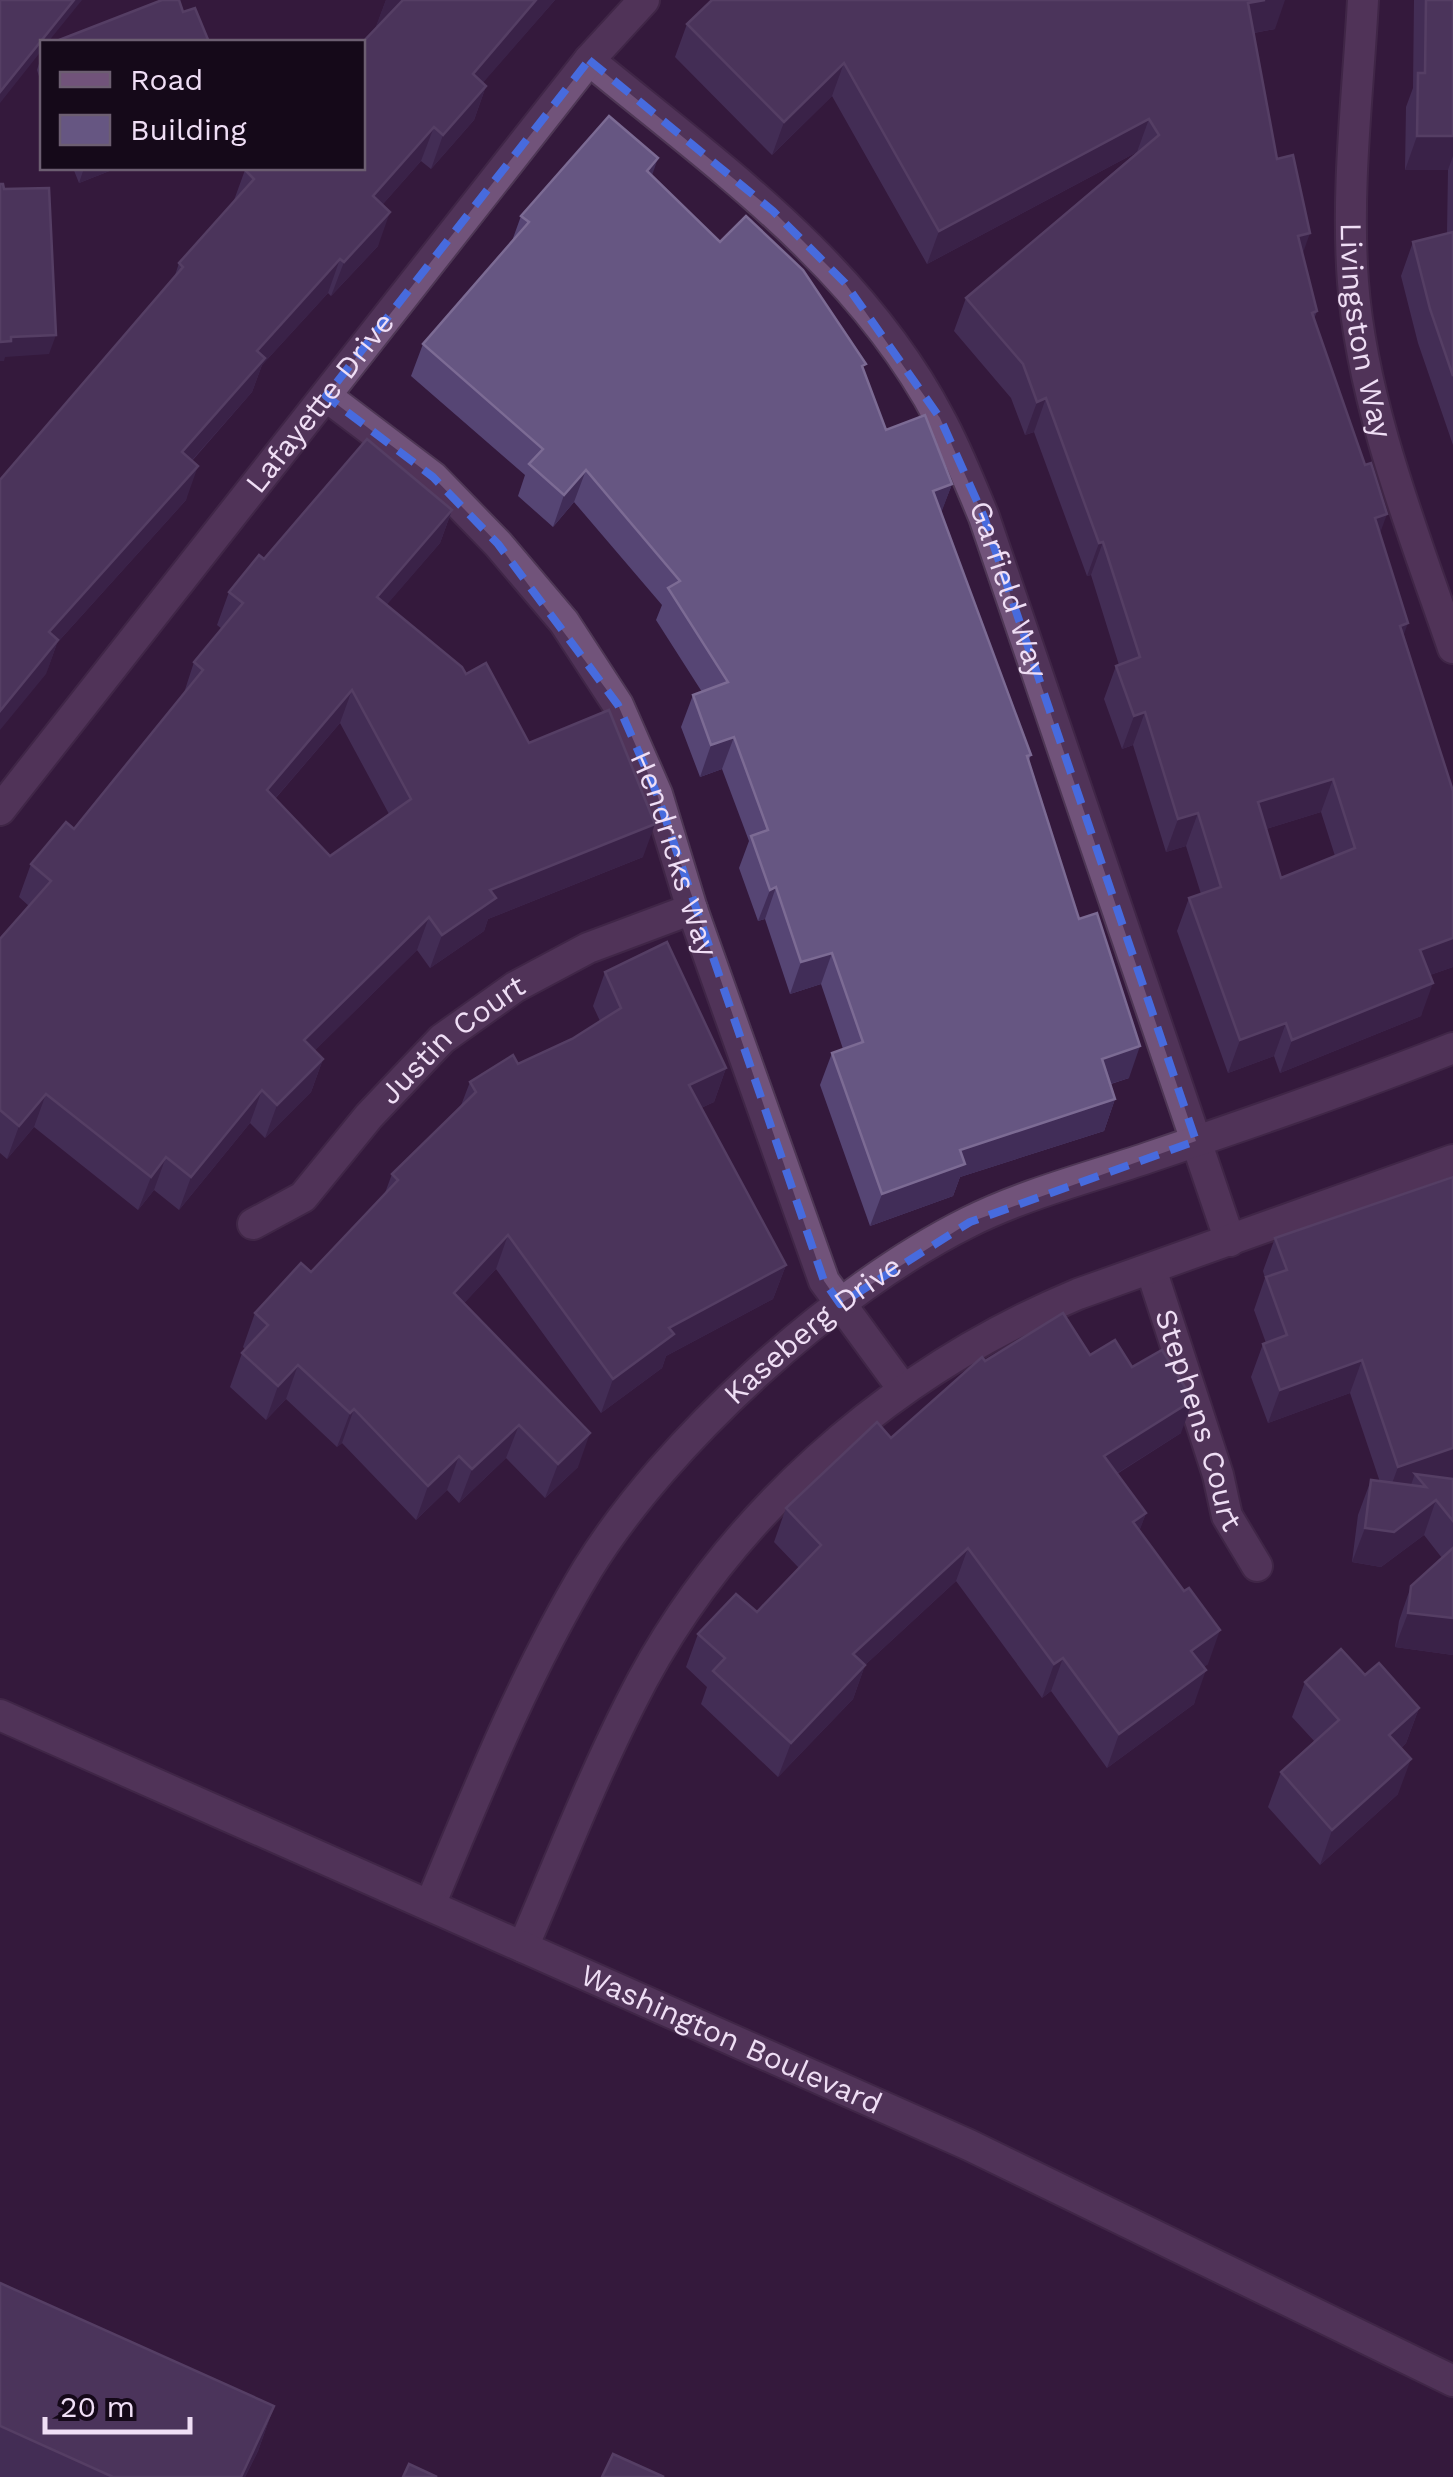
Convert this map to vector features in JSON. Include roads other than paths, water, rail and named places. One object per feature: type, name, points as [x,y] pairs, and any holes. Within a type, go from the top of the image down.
[{"type":"street","name":"Lafayette Drive","points":[[0,810],[589,60],[644,0]]},
{"type":"street","name":"Livingston Way","points":[[1363,0],[1352,208],[1353,282],[1361,339],[1387,445],[1453,648]]},
{"type":"street","name":"Garfield Way","points":[[589,60],[773,211],[845,283],[896,350],[940,418],[984,517],[1230,1241]]},
{"type":"street","name":"Hendricks Way","points":[[326,396],[433,477],[498,544],[564,622],[618,705],[656,794],[692,909],[824,1281],[903,1390]]},
{"type":"street","name":"Justin Court","points":[[253,1224],[303,1198],[369,1116],[442,1040],[515,986],[588,948],[692,909]]},
{"type":"street","name":"Kaseberg Drive","points":[[430,1906],[543,1652],[588,1569],[639,1498],[770,1362],[840,1304],[970,1222],[1038,1195],[1342,1092],[1453,1048]]},
{"type":"street","points":[[524,1947],[630,1703],[676,1624],[772,1503],[840,1439],[903,1390],[967,1347],[1020,1318],[1453,1160]]},
{"type":"street","name":"Stephens Court","points":[[1151,1269],[1228,1516],[1257,1566]]},
{"type":"street","name":"Washington Boulevard","points":[[0,1715],[968,2145],[1453,2381]]}]
